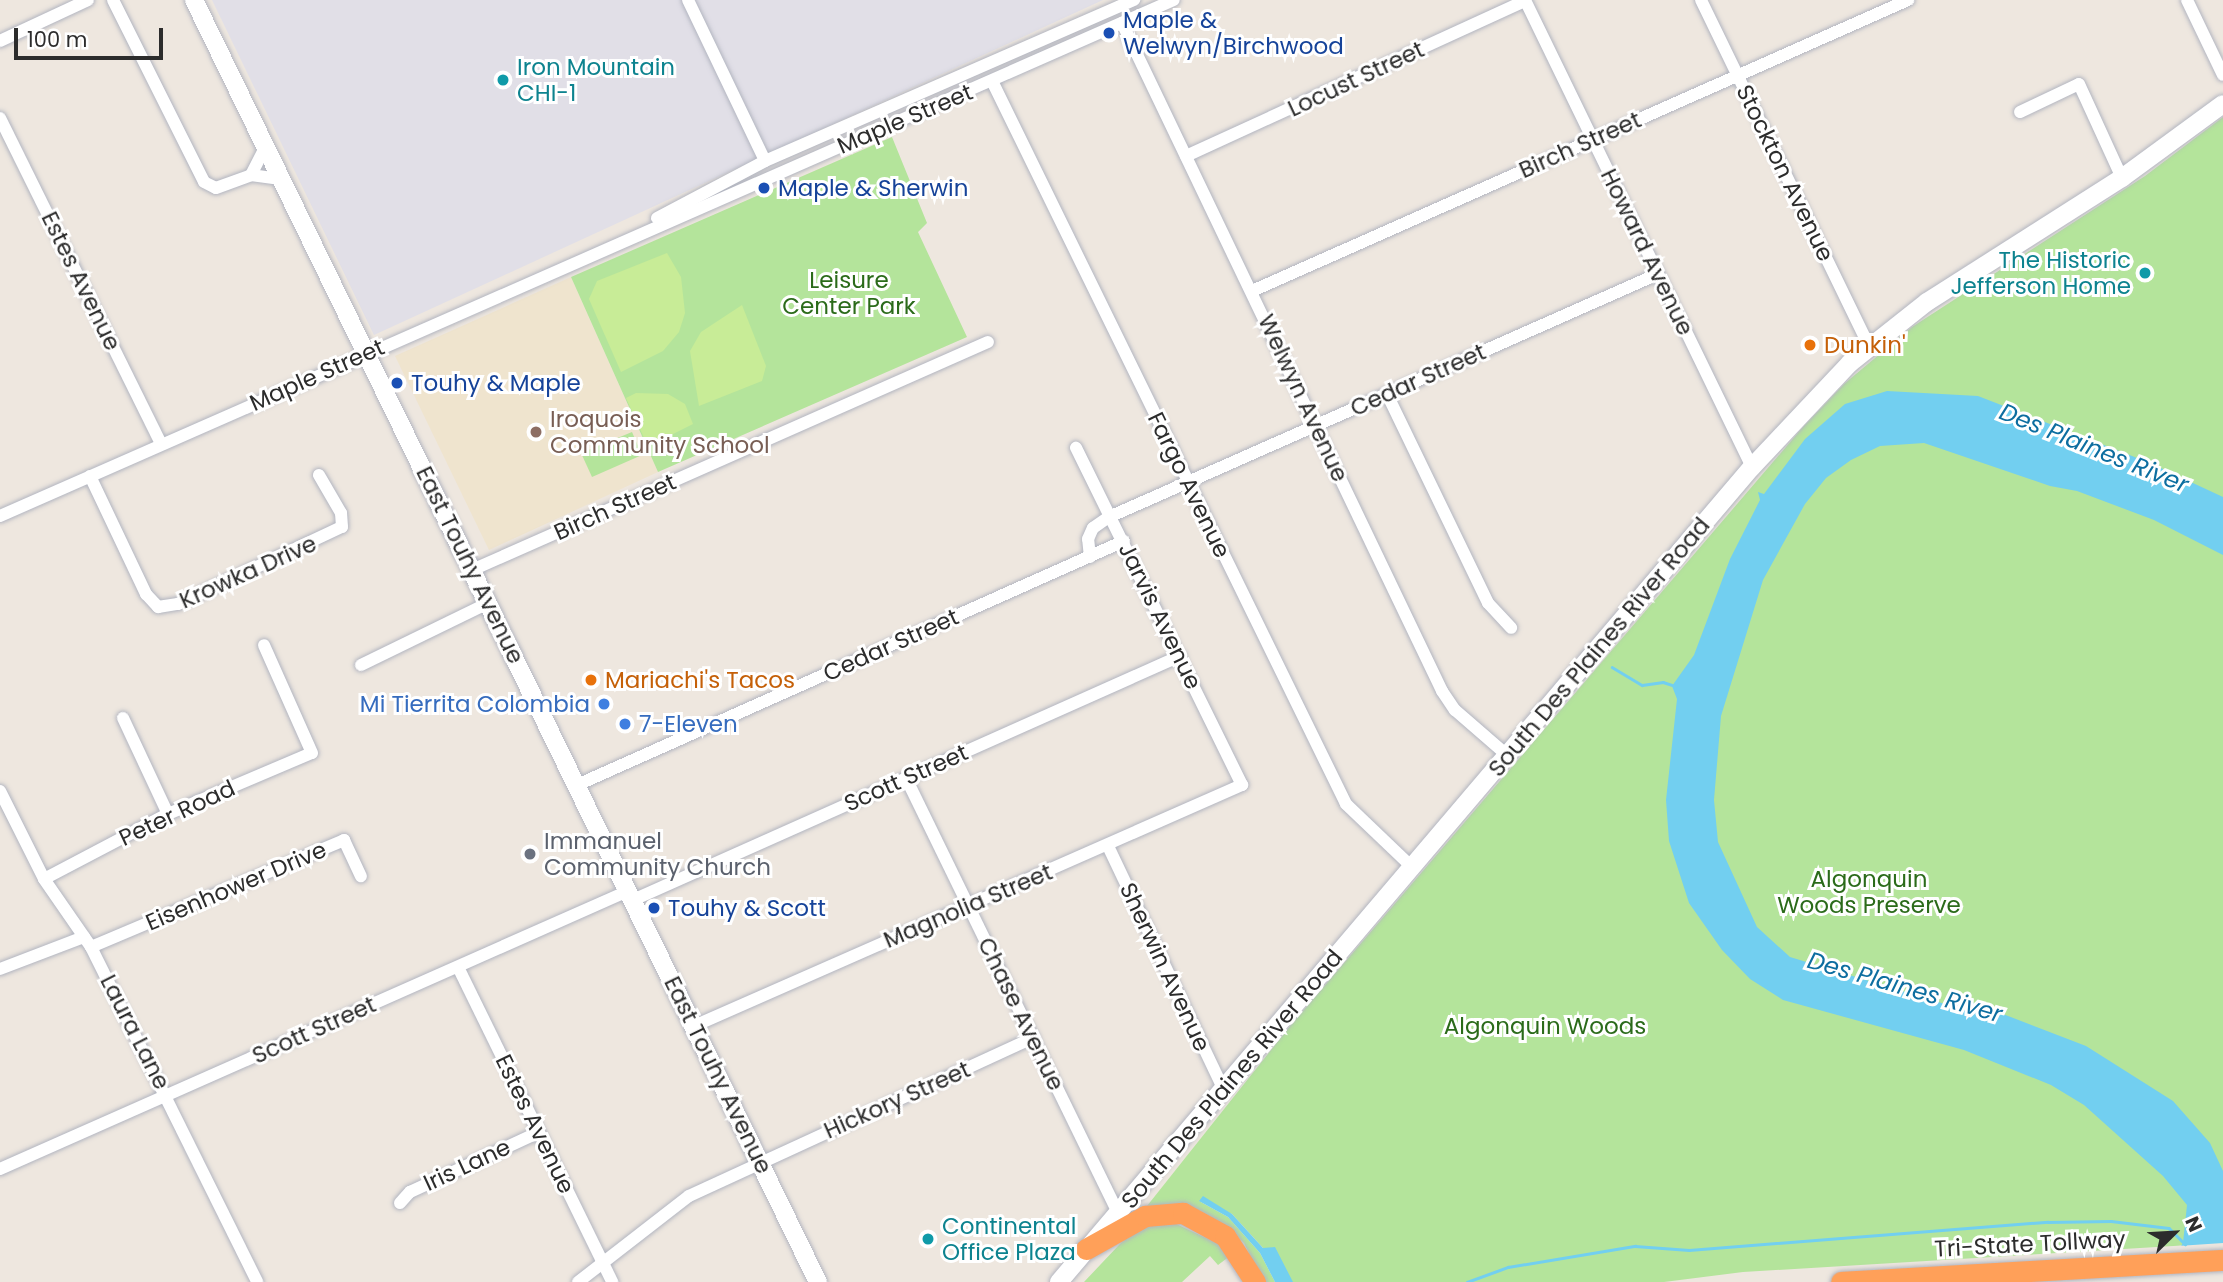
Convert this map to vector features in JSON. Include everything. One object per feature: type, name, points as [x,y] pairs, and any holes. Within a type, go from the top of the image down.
[{"type":"highway","points":[[1086,1249],[1145,1216],[1182,1213],[1225,1236],[1255,1282]]},
{"type":"highway","name":"Tri-State Tollway","points":[[1841,1282],[2223,1260]]},
{"type":"main road","name":"East Touhy Avenue","points":[[194,0],[818,1282]]},
{"type":"main road","name":"South Des Plaines River Road","points":[[1059,1282],[1752,467],[1869,346],[1927,302],[2122,178],[2223,104]]},
{"type":"street","points":[[0,41],[88,0]]},
{"type":"street","points":[[113,0],[204,182],[216,188],[251,175],[281,179]]},
{"type":"street","points":[[688,0],[765,161]]},
{"type":"street","name":"Maple Street","points":[[635,234],[688,199],[765,161],[1134,0]]},
{"type":"street","name":"Maple Street","points":[[0,516],[635,234],[993,83],[1174,0]]},
{"type":"street","name":"Howard Avenue","points":[[1525,0],[1752,467]]},
{"type":"street","name":"Locust Street","points":[[1186,156],[1525,0]]},
{"type":"street","name":"Stockton Avenue","points":[[1701,0],[1869,346]]},
{"type":"street","name":"Birch Street","points":[[1252,291],[1908,0]]},
{"type":"street","points":[[2187,0],[2223,75]]},
{"type":"street","name":"Welwyn Avenue","points":[[1122,23],[1442,691],[1455,710],[1507,755]]},
{"type":"street","name":"Fargo Avenue","points":[[993,83],[1346,804],[1412,867]]},
{"type":"street","points":[[2020,112],[2079,84],[2122,178]]},
{"type":"street","name":"Estes Avenue","points":[[0,118],[162,444]]},
{"type":"street","points":[[251,175],[265,147]]},
{"type":"street","name":"Cedar Street","points":[[1090,557],[1088,539],[1093,528],[1109,517],[1658,274]]},
{"type":"street","name":"Birch Street","points":[[472,570],[988,342]]},
{"type":"street","points":[[1387,394],[1488,603],[1511,628]]},
{"type":"street","name":"Jarvis Avenue","points":[[1076,448],[1242,785]]},
{"type":"street","name":"Krowka Drive","points":[[90,476],[146,594],[158,607],[177,604],[342,527],[341,513],[318,475]]},
{"type":"street","name":"Cedar Street","points":[[577,785],[1124,541]]},
{"type":"street","points":[[361,665],[488,603]]},
{"type":"street","name":"Peter Road","points":[[44,879],[168,814],[312,753],[264,645]]},
{"type":"street","name":"Scott Street","points":[[0,1169],[458,967],[906,778],[1180,656]]},
{"type":"street","points":[[123,718],[168,814]]},
{"type":"street","name":"Chase Avenue","points":[[906,778],[1118,1212]]},
{"type":"street","name":"Magnolia Street","points":[[694,1026],[1242,785]]},
{"type":"street","name":"Laura Lane","points":[[0,790],[44,879],[88,942],[167,1095],[257,1282]]},
{"type":"street","name":"Eisenhower Drive","points":[[0,969],[88,942],[344,840],[361,877]]},
{"type":"street","name":"Sherwin Avenue","points":[[1108,846],[1223,1088]]},
{"type":"street","name":"Estes Avenue","points":[[458,967],[612,1282]]},
{"type":"street","name":"Hickory Street","points":[[579,1282],[602,1259],[689,1196],[1033,1038]]},
{"type":"street","name":"Iris Lane","points":[[400,1203],[410,1192],[539,1132]]},
{"type":"shaded area","points":[[212,0],[1103,0],[374,335]]},
{"type":"shaded area","name":"Iroquois Community School","points":[[571,277],[658,472],[489,550],[395,356]]},
{"type":"green space","name":"Algonquin Woods Preserve","points":[[2223,117],[2223,1243],[1743,1272],[1664,1282],[1292,1282],[1269,1248],[1264,1249],[1232,1214],[1199,1201],[1228,1217],[1260,1253],[1275,1282],[1263,1282],[1244,1243],[1225,1225],[1199,1210],[1147,1206],[1290,1026],[1803,427],[1844,384],[1912,327],[2145,176]]},
{"type":"green space","name":"Leisure Center Park","points":[[892,137],[927,223],[918,232],[967,337],[658,472],[571,277]]},
{"type":"green space","points":[[667,253],[681,277],[685,313],[679,332],[663,351],[621,372],[589,299],[597,281]]},
{"type":"green space","points":[[742,305],[766,366],[762,381],[699,406],[690,351],[701,332]]},
{"type":"green space","points":[[636,393],[668,394],[685,404],[693,424],[655,443],[645,440],[626,398]]},
{"type":"green space","points":[[632,432],[642,455],[592,477],[581,453]]},
{"type":"green space","points":[[1172,1222],[1219,1244],[1230,1256],[1218,1265],[1210,1256],[1182,1282],[1084,1282],[1135,1228]]},
{"type":"water","name":"Des Plaines River","points":[[1887,391],[1978,396],[2150,463],[2223,497],[2223,555],[2154,520],[2077,491],[2050,486],[1924,443],[1880,446],[1851,460],[1826,478],[1805,504],[1763,580],[1721,716],[1714,800],[1718,842],[1757,927],[1790,957],[1945,1004],[1964,999],[2086,1046],[2173,1101],[2210,1143],[2223,1171],[2223,1275],[2159,1282],[2183,1243],[2187,1205],[2163,1176],[2084,1105],[2051,1085],[1964,1050],[1783,1000],[1750,979],[1722,950],[1689,903],[1669,841],[1666,800],[1677,699],[1672,686],[1694,655],[1730,559],[1760,500],[1758,492],[1764,494],[1805,439],[1845,404]]},
{"type":"water","points":[[1203,1196],[1232,1214],[1263,1248],[1275,1247],[1293,1282],[1275,1282],[1260,1253],[1228,1217],[1199,1201]]},
{"type":"pier","points":[[2223,1243],[2223,1282],[2155,1282],[2178,1246]]},
{"type":"waterway","points":[[1612,667],[1642,685],[1663,682],[1675,686]]},
{"type":"waterway","points":[[1467,1282],[1508,1267],[1635,1246],[1689,1250],[2048,1222],[2111,1221],[2169,1228],[2185,1244]]},
{"type":"place","name":"Maple & Welwyn/Birchwood","points":[[1109,33]]},
{"type":"place","name":"Iron Mountain CHI-1","points":[[503,80]]},
{"type":"place","name":"Maple & Sherwin","points":[[764,188]]},
{"type":"place","name":"The Historic Jefferson Home","points":[[2145,273]]},
{"type":"place","name":"Dunkin'","points":[[1810,345]]},
{"type":"place","name":"Touhy & Maple","points":[[397,383]]},
{"type":"place","name":"Iroquois Community School","points":[[536,432]]},
{"type":"place","name":"Mariachi's Tacos","points":[[591,680]]},
{"type":"place","name":"Mi Tierrita Colombia","points":[[604,704]]},
{"type":"place","name":"7-Eleven","points":[[625,724]]},
{"type":"place","name":"Immanuel Community Church","points":[[530,854]]},
{"type":"place","name":"Touhy & Scott","points":[[654,908]]},
{"type":"place","name":"Continental Office Plaza","points":[[928,1239]]},
{"type":"park label","name":"Algonquin Woods","points":[[1545,1026]]}]
